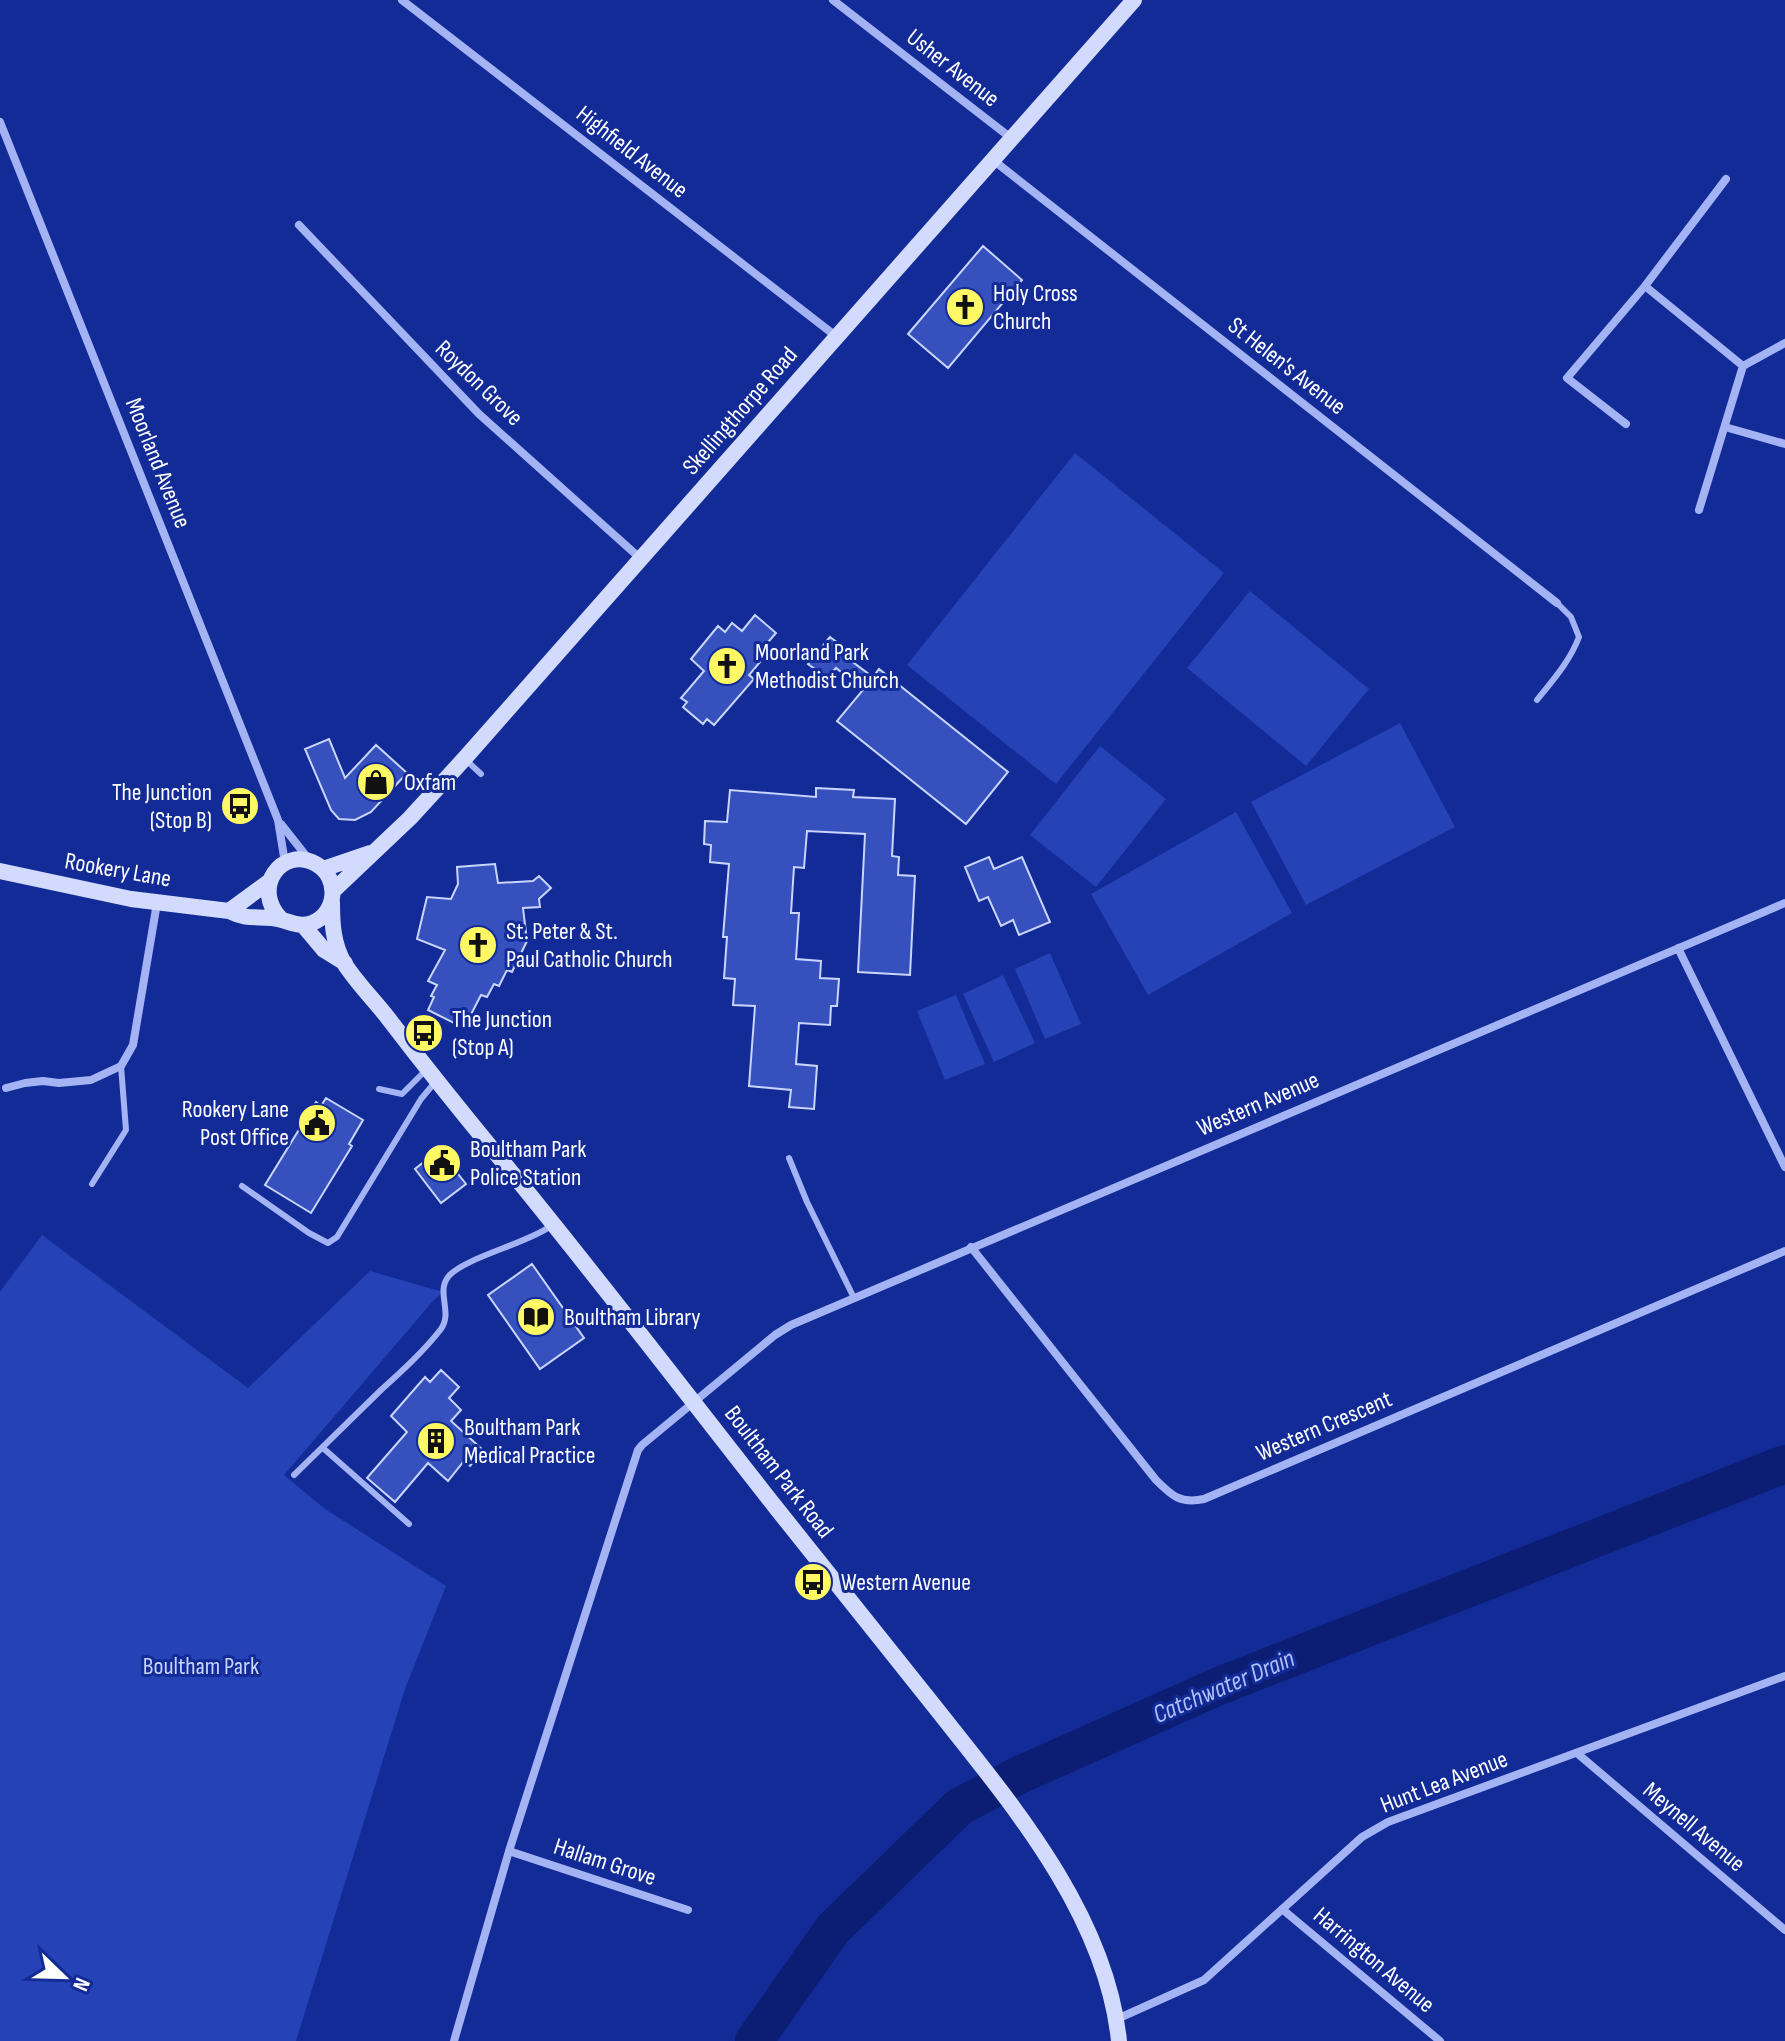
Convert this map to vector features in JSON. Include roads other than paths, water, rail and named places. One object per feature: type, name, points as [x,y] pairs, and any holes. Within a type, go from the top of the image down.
[{"type":"street","name":"Highfield Avenue","points":[[402,0],[837,337]]},
{"type":"street","name":"Usher Avenue","points":[[833,0],[1011,138]]},
{"type":"street","name":"Skellingthorpe Road","points":[[332,896],[465,758],[1134,0]]},
{"type":"street","name":"Moorland Avenue","points":[[0,122],[278,820],[285,864]]},
{"type":"street","name":"St Helen's Avenue","points":[[993,160],[1557,603]]},
{"type":"street","points":[[1626,424],[1567,378],[1645,286],[1726,179]]},
{"type":"street","name":"Roydon Grove","points":[[299,225],[479,414],[642,559]]},
{"type":"street","points":[[1645,286],[1743,366]]},
{"type":"street","points":[[1699,510],[1743,366],[1785,343]]},
{"type":"street","points":[[1725,427],[1785,444]]},
{"type":"street","name":"Moorland Avenue","points":[[278,820],[302,853],[319,866]]},
{"type":"street","points":[[319,866],[379,850]]},
{"type":"street","points":[[332,896],[321,918],[303,925],[281,919],[269,902],[268,892],[273,874],[285,864],[305,860],[319,866],[332,883],[335,939],[345,963]]},
{"type":"street","name":"Rookery Lane","points":[[0,871],[131,899],[229,911],[241,917],[281,919]]},
{"type":"street","points":[[229,911],[270,881]]},
{"type":"street","points":[[6,1088],[43,1081],[91,1080],[121,1066],[133,1045],[157,903]]},
{"type":"street","name":"Western Avenue","points":[[454,2041],[509,1851],[638,1450],[791,1325],[1785,903]]},
{"type":"street","points":[[303,925],[324,950],[345,963]]},
{"type":"street","points":[[1678,948],[1785,1167]]},
{"type":"street","name":"Boultham Park Road","points":[[345,963],[695,1402],[1035,1837],[1082,1916],[1107,1984],[1117,2019],[1119,2041]]},
{"type":"street","name":"Western Crescent","points":[[971,1247],[1156,1480],[1172,1496],[1190,1502],[1204,1499],[1785,1251]]},
{"type":"street","name":"Hunt Lea Avenue","points":[[1117,2019],[1204,1980],[1362,1837],[1388,1822],[1785,1676]]},
{"type":"street","name":"Meynell Avenue","points":[[1578,1754],[1785,1930]]},
{"type":"street","name":"Hallam Grove","points":[[509,1851],[688,1910]]},
{"type":"street","name":"Harrington Avenue","points":[[1282,1909],[1440,2041]]},
{"type":"lane","points":[[1537,700],[1566,665],[1579,637],[1571,617],[1557,603]]},
{"type":"lane","points":[[465,758],[481,774]]},
{"type":"lane","points":[[92,1184],[126,1130],[121,1066]]},
{"type":"lane","points":[[379,1089],[402,1094],[432,1075]]},
{"type":"lane","points":[[242,1186],[328,1243],[337,1237],[421,1099],[432,1075]]},
{"type":"lane","points":[[789,1158],[854,1298]]},
{"type":"lane","points":[[294,1475],[412,1361],[442,1327],[446,1320],[443,1292],[448,1276],[473,1260],[540,1234],[554,1224]]},
{"type":"lane","points":[[323,1448],[409,1524]]},
{"type":"waterway","name":"Catchwater Drain","points":[[754,2041],[833,1929],[959,1807],[1017,1776],[1219,1686],[1785,1464]]},
{"type":"place","name":"Holy Cross Church","points":[[965,307]]},
{"type":"place","name":"Moorland Park Methodist Church","points":[[727,666]]},
{"type":"place","name":"Oxfam","points":[[376,782]]},
{"type":"place","name":"The Junction (Stop B)","points":[[240,806]]},
{"type":"place","name":"St. Peter & St. Paul Catholic Church","points":[[478,945]]},
{"type":"place","name":"The Junction (Stop A)","points":[[424,1033]]},
{"type":"place","name":"Rookery Lane Post Office","points":[[317,1123]]},
{"type":"place","name":"Boultham Park Police Station","points":[[442,1163]]},
{"type":"place","name":"Boultham Library","points":[[536,1317]]},
{"type":"place","name":"Boultham Park Medical Practice","points":[[436,1441]]},
{"type":"place","name":"Western Avenue","points":[[813,1582]]},
{"type":"park label","name":"Boultham Park","points":[[201,1666]]}]
